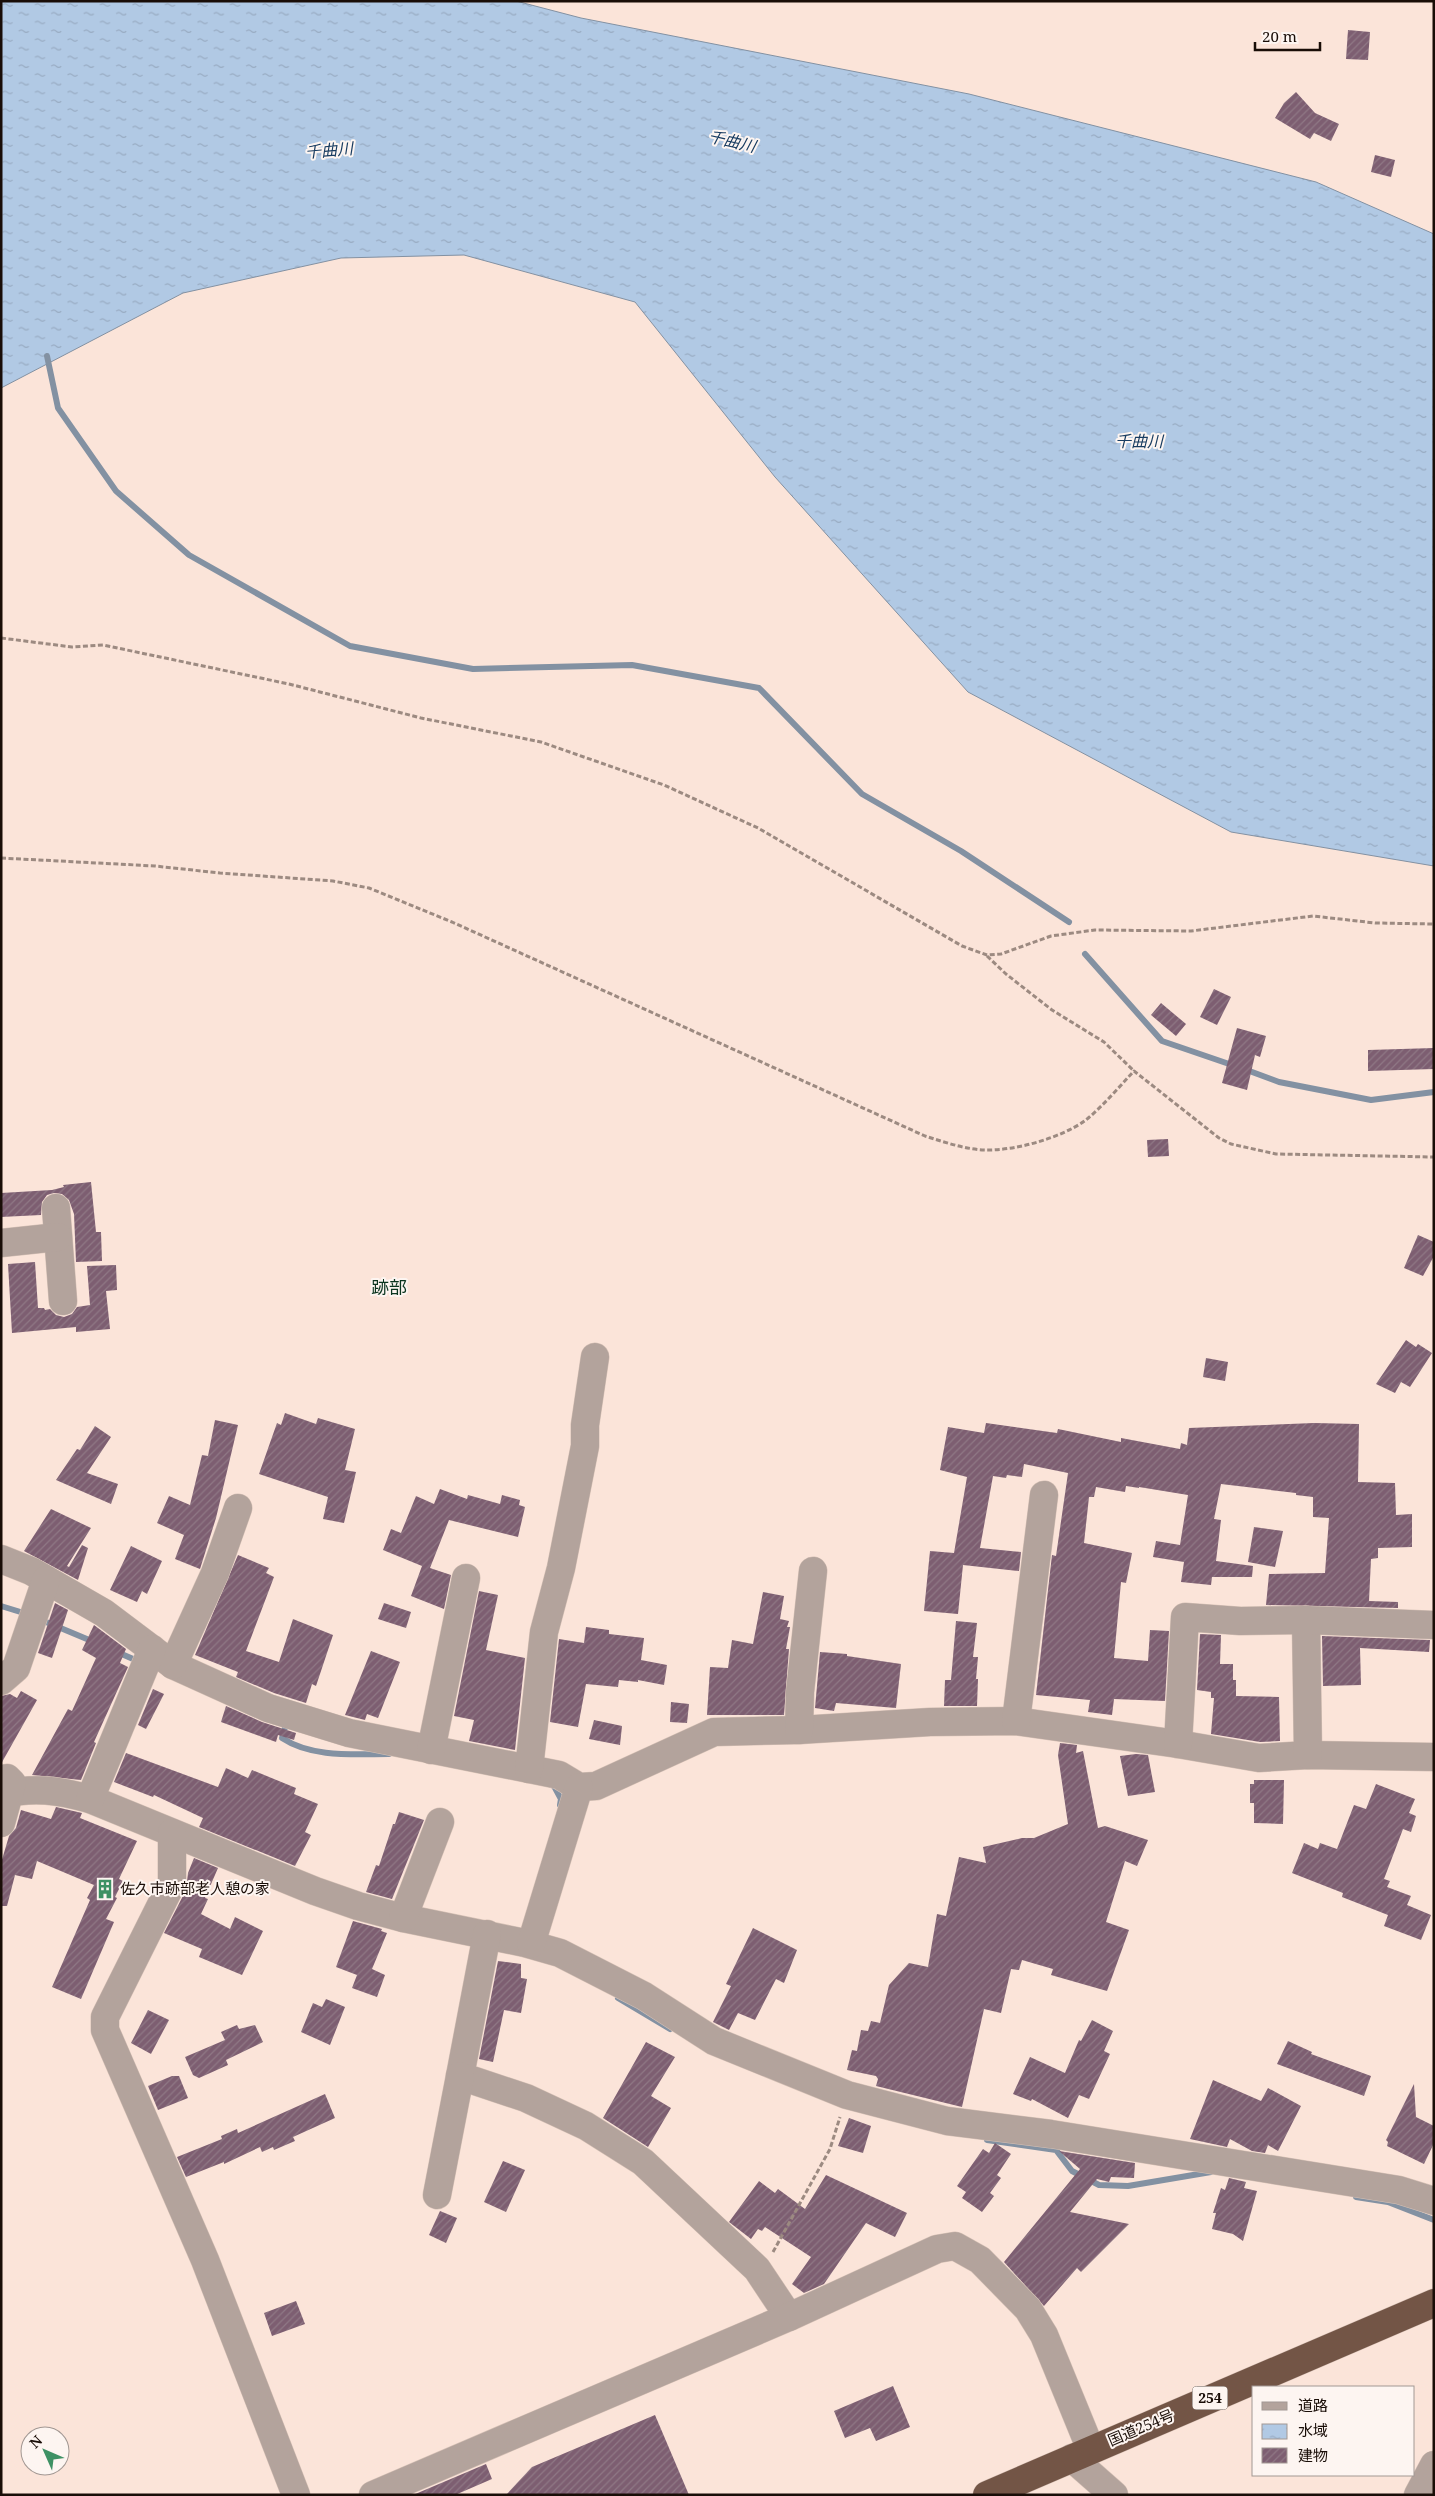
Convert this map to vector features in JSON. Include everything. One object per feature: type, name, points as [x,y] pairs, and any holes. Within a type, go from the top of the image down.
[{"type":"highway","name":"国道254号","points":[[987,2495],[1434,2303]]},
{"type":"street","points":[[56,1208],[63,1301]]},
{"type":"street","points":[[1,1243],[58,1237]]},
{"type":"street","points":[[529,1769],[544,1632],[561,1568],[585,1446],[585,1425],[595,1357]]},
{"type":"street","points":[[1016,1721],[1044,1495]]},
{"type":"street","points":[[90,1800],[154,1660],[215,1573],[238,1508]]},
{"type":"street","points":[[1,1560],[30,1571],[104,1614],[154,1660],[268,1708],[349,1733],[559,1775],[579,1787],[596,1786],[714,1732],[799,1730],[930,1722],[1016,1721],[1178,1744],[1259,1758],[1308,1756],[1434,1757]]},
{"type":"street","points":[[799,1730],[800,1692],[813,1571]]},
{"type":"street","points":[[431,1750],[466,1578]]},
{"type":"street","points":[[1,1682],[16,1668],[46,1580]]},
{"type":"street","points":[[1178,1744],[1186,1617],[1240,1621],[1306,1620],[1434,1625]]},
{"type":"street","points":[[1306,1620],[1308,1756]]},
{"type":"street","points":[[1,1822],[4,1787],[48,1789],[90,1800],[315,1891],[403,1918],[513,1940],[560,1953],[644,1996],[714,2041],[847,2095],[947,2120],[1051,2134],[1399,2190],[1434,2201]]},
{"type":"street","points":[[437,2195],[460,2076],[513,1940],[579,1787]]},
{"type":"street","points":[[403,1918],[440,1822]]},
{"type":"street","points":[[172,1833],[172,1883],[105,2017],[105,2030],[204,2260],[296,2495]]},
{"type":"street","points":[[460,2076],[526,2098],[586,2126],[643,2162],[757,2269],[789,2316]]},
{"type":"street","points":[[373,2495],[789,2316],[937,2249],[956,2246],[980,2260],[1028,2308],[1044,2335],[1082,2454],[1114,2495]]},
{"type":"street","points":[[1418,2495],[1434,2466]]},
{"type":"path","points":[[1,638],[72,647],[102,645],[289,684],[421,718],[541,742],[664,785],[758,828],[962,946],[987,955],[1001,954],[1051,936],[1095,930],[1191,931],[1314,916],[1375,923],[1434,924]]},
{"type":"path","points":[[1,858],[155,866],[220,873],[333,881],[369,888],[452,922],[925,1136],[954,1145],[985,1150],[1028,1144],[1061,1134],[1086,1120],[1134,1071]]},
{"type":"path","points":[[987,955],[1006,974],[1052,1010],[1104,1042],[1134,1071],[1219,1138],[1231,1144],[1276,1154],[1434,1157]]},
{"type":"path","points":[[757,2269],[775,2249],[806,2196],[830,2149],[842,2110]]},
{"type":"water","name":"千曲川","points":[[1,1],[516,1],[581,18],[969,94],[1316,182],[1434,234],[1434,866],[1231,832],[968,692],[775,477],[635,302],[464,255],[341,258],[183,293],[1,388]]},
{"type":"building","points":[[1348,30],[1370,32],[1368,60],[1346,59]]},
{"type":"building","points":[[1296,92],[1315,113],[1339,124],[1331,141],[1314,133],[1310,139],[1275,118],[1284,103]]},
{"type":"building","points":[[1375,155],[1395,160],[1391,177],[1371,172]]},
{"type":"building","points":[[1214,989],[1231,997],[1217,1025],[1200,1017]]},
{"type":"building","points":[[1161,1003],[1186,1024],[1176,1036],[1151,1015]]},
{"type":"building","points":[[1237,1028],[1266,1036],[1260,1057],[1255,1055],[1247,1090],[1222,1083]]},
{"type":"building","points":[[1434,1048],[1434,1069],[1368,1071],[1368,1050]]},
{"type":"building","points":[[1168,1139],[1169,1156],[1148,1157],[1147,1140]]},
{"type":"building","points":[[91,1182],[96,1232],[101,1232],[102,1261],[76,1262],[74,1214],[69,1200],[62,1194],[54,1193],[47,1195],[42,1202],[41,1215],[1,1217],[1,1193],[52,1190],[64,1187],[63,1185]]},
{"type":"building","points":[[1418,1235],[1434,1242],[1434,1256],[1423,1276],[1404,1268]]},
{"type":"building","points":[[35,1262],[38,1308],[50,1309],[56,1315],[64,1317],[72,1314],[77,1307],[90,1305],[87,1266],[116,1265],[117,1290],[106,1291],[110,1329],[76,1332],[76,1327],[12,1333],[8,1264]]},
{"type":"building","points":[[1406,1340],[1416,1347],[1418,1344],[1432,1353],[1410,1387],[1401,1382],[1395,1393],[1376,1384]]},
{"type":"building","points":[[1206,1358],[1228,1362],[1225,1381],[1203,1377]]},
{"type":"building","points":[[285,1413],[316,1424],[318,1418],[355,1429],[345,1470],[356,1472],[344,1523],[323,1519],[328,1497],[259,1474],[277,1423],[281,1425]]},
{"type":"building","points":[[215,1420],[238,1425],[216,1518],[200,1569],[175,1559],[184,1535],[157,1523],[169,1496],[190,1505],[202,1455],[208,1456]]},
{"type":"building","points":[[986,1423],[1057,1433],[1058,1429],[1121,1442],[1121,1438],[1180,1449],[1181,1443],[1187,1445],[1189,1428],[1314,1423],[1359,1424],[1358,1482],[1395,1483],[1396,1515],[1412,1514],[1412,1547],[1378,1548],[1378,1558],[1371,1559],[1369,1601],[1398,1602],[1398,1608],[1266,1605],[1269,1574],[1325,1573],[1329,1518],[1313,1517],[1313,1497],[1296,1495],[1296,1493],[1221,1484],[1214,1519],[1221,1520],[1216,1561],[1253,1566],[1252,1577],[1212,1577],[1211,1585],[1181,1582],[1184,1562],[1153,1557],[1156,1541],[1180,1545],[1188,1495],[1139,1487],[1126,1486],[1125,1492],[1096,1487],[1094,1497],[1089,1497],[1084,1543],[1132,1553],[1126,1583],[1121,1582],[1114,1658],[1148,1661],[1150,1630],[1169,1631],[1165,1701],[1114,1699],[1112,1715],[1088,1712],[1090,1700],[1036,1695],[1052,1555],[1056,1556],[1068,1473],[1024,1464],[1022,1477],[1007,1475],[1006,1478],[993,1476],[980,1548],[1021,1552],[1019,1571],[963,1565],[958,1614],[924,1611],[930,1551],[954,1553],[967,1477],[940,1470],[948,1427],[984,1433]]},
{"type":"building","points":[[95,1426],[111,1437],[87,1473],[118,1484],[111,1504],[56,1480],[77,1449],[80,1450]]},
{"type":"building","points":[[440,1489],[467,1499],[468,1495],[500,1504],[502,1495],[520,1500],[519,1505],[525,1507],[518,1537],[449,1520],[430,1568],[451,1575],[444,1609],[411,1596],[422,1566],[383,1550],[391,1529],[401,1533],[416,1496],[434,1504]]},
{"type":"building","points":[[51,1509],[91,1528],[67,1566],[69,1567],[82,1545],[88,1548],[78,1580],[24,1551]]},
{"type":"building","points":[[1254,1527],[1283,1531],[1275,1567],[1248,1562]]},
{"type":"building","points":[[131,1546],[162,1561],[147,1594],[142,1591],[137,1602],[110,1590]]},
{"type":"building","points":[[238,1555],[269,1568],[266,1573],[274,1577],[246,1651],[279,1662],[293,1619],[333,1635],[316,1686],[312,1684],[306,1703],[274,1693],[236,1677],[238,1672],[195,1655]]},
{"type":"building","points":[[479,1591],[498,1595],[486,1650],[525,1658],[515,1750],[469,1741],[474,1720],[454,1716]]},
{"type":"building","points":[[763,1592],[784,1596],[780,1619],[789,1621],[787,1627],[790,1627],[786,1649],[789,1649],[784,1715],[707,1715],[710,1667],[728,1668],[732,1640],[753,1644]]},
{"type":"building","points":[[55,1603],[68,1610],[52,1658],[38,1653]]},
{"type":"building","points":[[384,1603],[411,1612],[406,1628],[378,1619]]},
{"type":"building","points":[[956,1621],[977,1623],[973,1657],[978,1657],[976,1679],[978,1679],[977,1706],[944,1706],[945,1680],[951,1680]]},
{"type":"building","points":[[94,1625],[126,1649],[120,1663],[128,1667],[94,1742],[96,1743],[81,1780],[32,1775],[68,1709],[72,1711],[96,1658],[82,1650]]},
{"type":"building","points":[[586,1627],[609,1630],[609,1634],[644,1638],[641,1660],[667,1665],[664,1685],[638,1680],[638,1682],[619,1680],[618,1687],[586,1684],[578,1727],[550,1722],[559,1639],[584,1643]]},
{"type":"building","points":[[1200,1634],[1221,1635],[1220,1664],[1233,1664],[1236,1696],[1279,1697],[1280,1741],[1260,1742],[1211,1734],[1214,1698],[1211,1698],[1211,1692],[1197,1690]]},
{"type":"building","points":[[1322,1636],[1430,1640],[1429,1652],[1360,1648],[1361,1685],[1323,1686]]},
{"type":"building","points":[[371,1651],[400,1662],[378,1718],[367,1714],[365,1720],[345,1715]]},
{"type":"building","points":[[820,1652],[847,1654],[847,1656],[901,1664],[896,1708],[836,1703],[834,1711],[815,1708]]},
{"type":"building","points":[[153,1689],[164,1694],[146,1729],[138,1725]]},
{"type":"building","points":[[21,1691],[37,1700],[1,1764],[1,1696],[10,1694],[17,1698]]},
{"type":"building","points":[[671,1702],[689,1704],[687,1723],[670,1722]]},
{"type":"building","points":[[226,1706],[262,1722],[296,1733],[294,1740],[278,1735],[276,1742],[221,1722]]},
{"type":"building","points":[[594,1720],[622,1726],[620,1745],[589,1739]]},
{"type":"building","points":[[1060,1743],[1077,1745],[1076,1753],[1083,1751],[1098,1828],[1105,1826],[1148,1840],[1137,1866],[1125,1861],[1106,1922],[1129,1930],[1107,1991],[1051,1975],[1053,1969],[1022,1960],[1019,1970],[1011,1969],[1001,2013],[984,2009],[962,2107],[876,2086],[878,2079],[876,2076],[847,2070],[852,2050],[857,2051],[861,2030],[868,2031],[871,2021],[880,2023],[889,1985],[909,1963],[928,1967],[937,1914],[946,1916],[959,1857],[986,1863],[983,1847],[1022,1838],[1034,1838],[1068,1824],[1058,1755]]},
{"type":"building","points":[[126,1753],[218,1787],[226,1768],[248,1778],[252,1770],[296,1788],[294,1794],[318,1804],[305,1832],[311,1835],[295,1866],[199,1827],[203,1818],[154,1795],[153,1797],[114,1782]]},
{"type":"building","points":[[1148,1755],[1155,1792],[1128,1796],[1120,1756]]},
{"type":"building","points":[[1254,1780],[1284,1780],[1283,1824],[1254,1823],[1254,1803],[1250,1803],[1250,1784],[1254,1784]]},
{"type":"building","points":[[1376,1784],[1415,1799],[1409,1813],[1416,1816],[1411,1832],[1403,1829],[1384,1879],[1390,1881],[1387,1887],[1411,1896],[1407,1905],[1431,1915],[1421,1940],[1384,1926],[1388,1915],[1342,1897],[1343,1893],[1292,1873],[1304,1843],[1318,1849],[1320,1843],[1337,1849],[1354,1805],[1366,1809]]},
{"type":"building","points":[[56,1807],[82,1813],[80,1818],[137,1841],[119,1879],[123,1881],[106,1919],[114,1922],[81,1999],[52,1987],[90,1900],[87,1898],[94,1885],[37,1861],[32,1879],[15,1875],[7,1906],[1,1906],[1,1863],[9,1836],[16,1828],[21,1810],[51,1819]]},
{"type":"building","points":[[399,1812],[424,1820],[392,1899],[366,1892],[376,1865],[379,1866]]},
{"type":"building","points":[[194,1858],[218,1868],[205,1898],[208,1899],[201,1914],[230,1929],[235,1917],[263,1931],[242,1975],[199,1957],[202,1949],[164,1933],[186,1890],[188,1873]]},
{"type":"building","points":[[353,1921],[382,1929],[381,1931],[387,1933],[372,1969],[385,1975],[377,1997],[352,1988],[357,1975],[336,1967]]},
{"type":"building","points":[[753,1928],[797,1950],[784,1983],[776,1979],[755,2020],[738,2013],[729,2030],[713,2022],[731,1986],[726,1984]]},
{"type":"building","points":[[498,1961],[521,1964],[521,1978],[527,1979],[521,2013],[504,2010],[493,2062],[479,2059]]},
{"type":"building","points":[[326,1999],[345,2007],[330,2045],[301,2032],[313,2003],[322,2007]]},
{"type":"building","points":[[148,2010],[169,2020],[151,2054],[131,2043]]},
{"type":"building","points":[[1092,2020],[1113,2031],[1104,2051],[1110,2054],[1089,2099],[1079,2095],[1068,2118],[1032,2099],[1031,2101],[1013,2094],[1030,2057],[1065,2073],[1079,2040],[1081,2041]]},
{"type":"building","points":[[237,2025],[239,2029],[255,2025],[263,2042],[226,2060],[228,2065],[199,2078],[193,2075],[185,2057],[225,2040],[221,2032]]},
{"type":"building","points":[[1288,2041],[1312,2052],[1311,2054],[1371,2076],[1364,2096],[1277,2064]]},
{"type":"building","points":[[646,2042],[675,2057],[651,2096],[671,2108],[648,2147],[603,2118]]},
{"type":"building","points":[[172,2076],[179,2076],[188,2098],[158,2110],[148,2086]]},
{"type":"building","points":[[1213,2080],[1261,2101],[1268,2088],[1301,2106],[1278,2151],[1268,2145],[1265,2153],[1252,2151],[1230,2139],[1227,2147],[1190,2139]]},
{"type":"building","points":[[1414,2084],[1416,2117],[1434,2126],[1434,2143],[1424,2164],[1387,2146],[1388,2142],[1386,2140]]},
{"type":"building","points":[[325,2094],[335,2118],[293,2137],[295,2141],[274,2150],[273,2147],[262,2152],[260,2147],[224,2164],[224,2162],[186,2177],[177,2157],[222,2139],[221,2136],[237,2129],[238,2133]]},
{"type":"building","points":[[849,2118],[871,2126],[863,2153],[838,2146]]},
{"type":"building","points":[[995,2143],[1011,2154],[997,2175],[1001,2178],[990,2193],[994,2196],[982,2212],[962,2198],[966,2192],[957,2186],[983,2149],[989,2153]]},
{"type":"building","points":[[1059,2151],[1135,2163],[1134,2178],[1111,2177],[1109,2182],[1097,2179],[1070,2212],[1129,2224],[1081,2272],[1077,2268],[1044,2306],[1004,2262],[1080,2169]]},
{"type":"building","points":[[503,2161],[525,2170],[506,2212],[484,2202]]},
{"type":"building","points":[[826,2175],[907,2213],[895,2237],[866,2223],[824,2284],[804,2293],[792,2284],[811,2257],[765,2227],[762,2231],[758,2229],[751,2239],[729,2222],[759,2181],[775,2193],[778,2189],[805,2209]]},
{"type":"building","points":[[1229,2178],[1246,2182],[1244,2188],[1257,2191],[1243,2241],[1233,2234],[1212,2229],[1216,2213],[1213,2213],[1221,2188],[1225,2190]]},
{"type":"building","points":[[440,2211],[457,2218],[446,2243],[429,2235]]},
{"type":"building","points":[[296,2301],[305,2324],[272,2336],[264,2313]]},
{"type":"building","points":[[893,2386],[910,2427],[876,2441],[870,2428],[845,2438],[834,2411]]},
{"type":"building","points":[[655,2415],[689,2495],[506,2495],[532,2467]]},
{"type":"building","points":[[486,2464],[492,2479],[455,2495],[413,2495]]},
{"type":"waterway","points":[[47,356],[58,408],[116,491],[189,555],[350,646],[473,669],[632,665],[759,688],[862,794],[961,851],[1069,922]]},
{"type":"waterway","points":[[1085,954],[1162,1041],[1235,1066]]},
{"type":"waterway","points":[[1244,1069],[1279,1082],[1371,1100],[1434,1092]]},
{"type":"waterway","points":[[1,1606],[27,1614]]},
{"type":"waterway","points":[[39,1619],[94,1642]]},
{"type":"waterway","points":[[117,1652],[140,1662]]},
{"type":"waterway","points":[[282,1723],[286,1724],[282,1738],[306,1749],[334,1754],[389,1754]]},
{"type":"waterway","points":[[551,1785],[554,1786],[561,1799],[560,1805]]},
{"type":"waterway","points":[[618,1998],[670,2029]]},
{"type":"waterway","points":[[987,2140],[1056,2150],[1072,2171],[1099,2185],[1128,2186],[1211,2172]]},
{"type":"waterway","points":[[1356,2197],[1388,2202],[1434,2220]]},
{"type":"place","name":"佐久市跡部老人憩の家","points":[[105,1889]]},
{"type":"district","name":"跡部","points":[[389,1288]]}]
